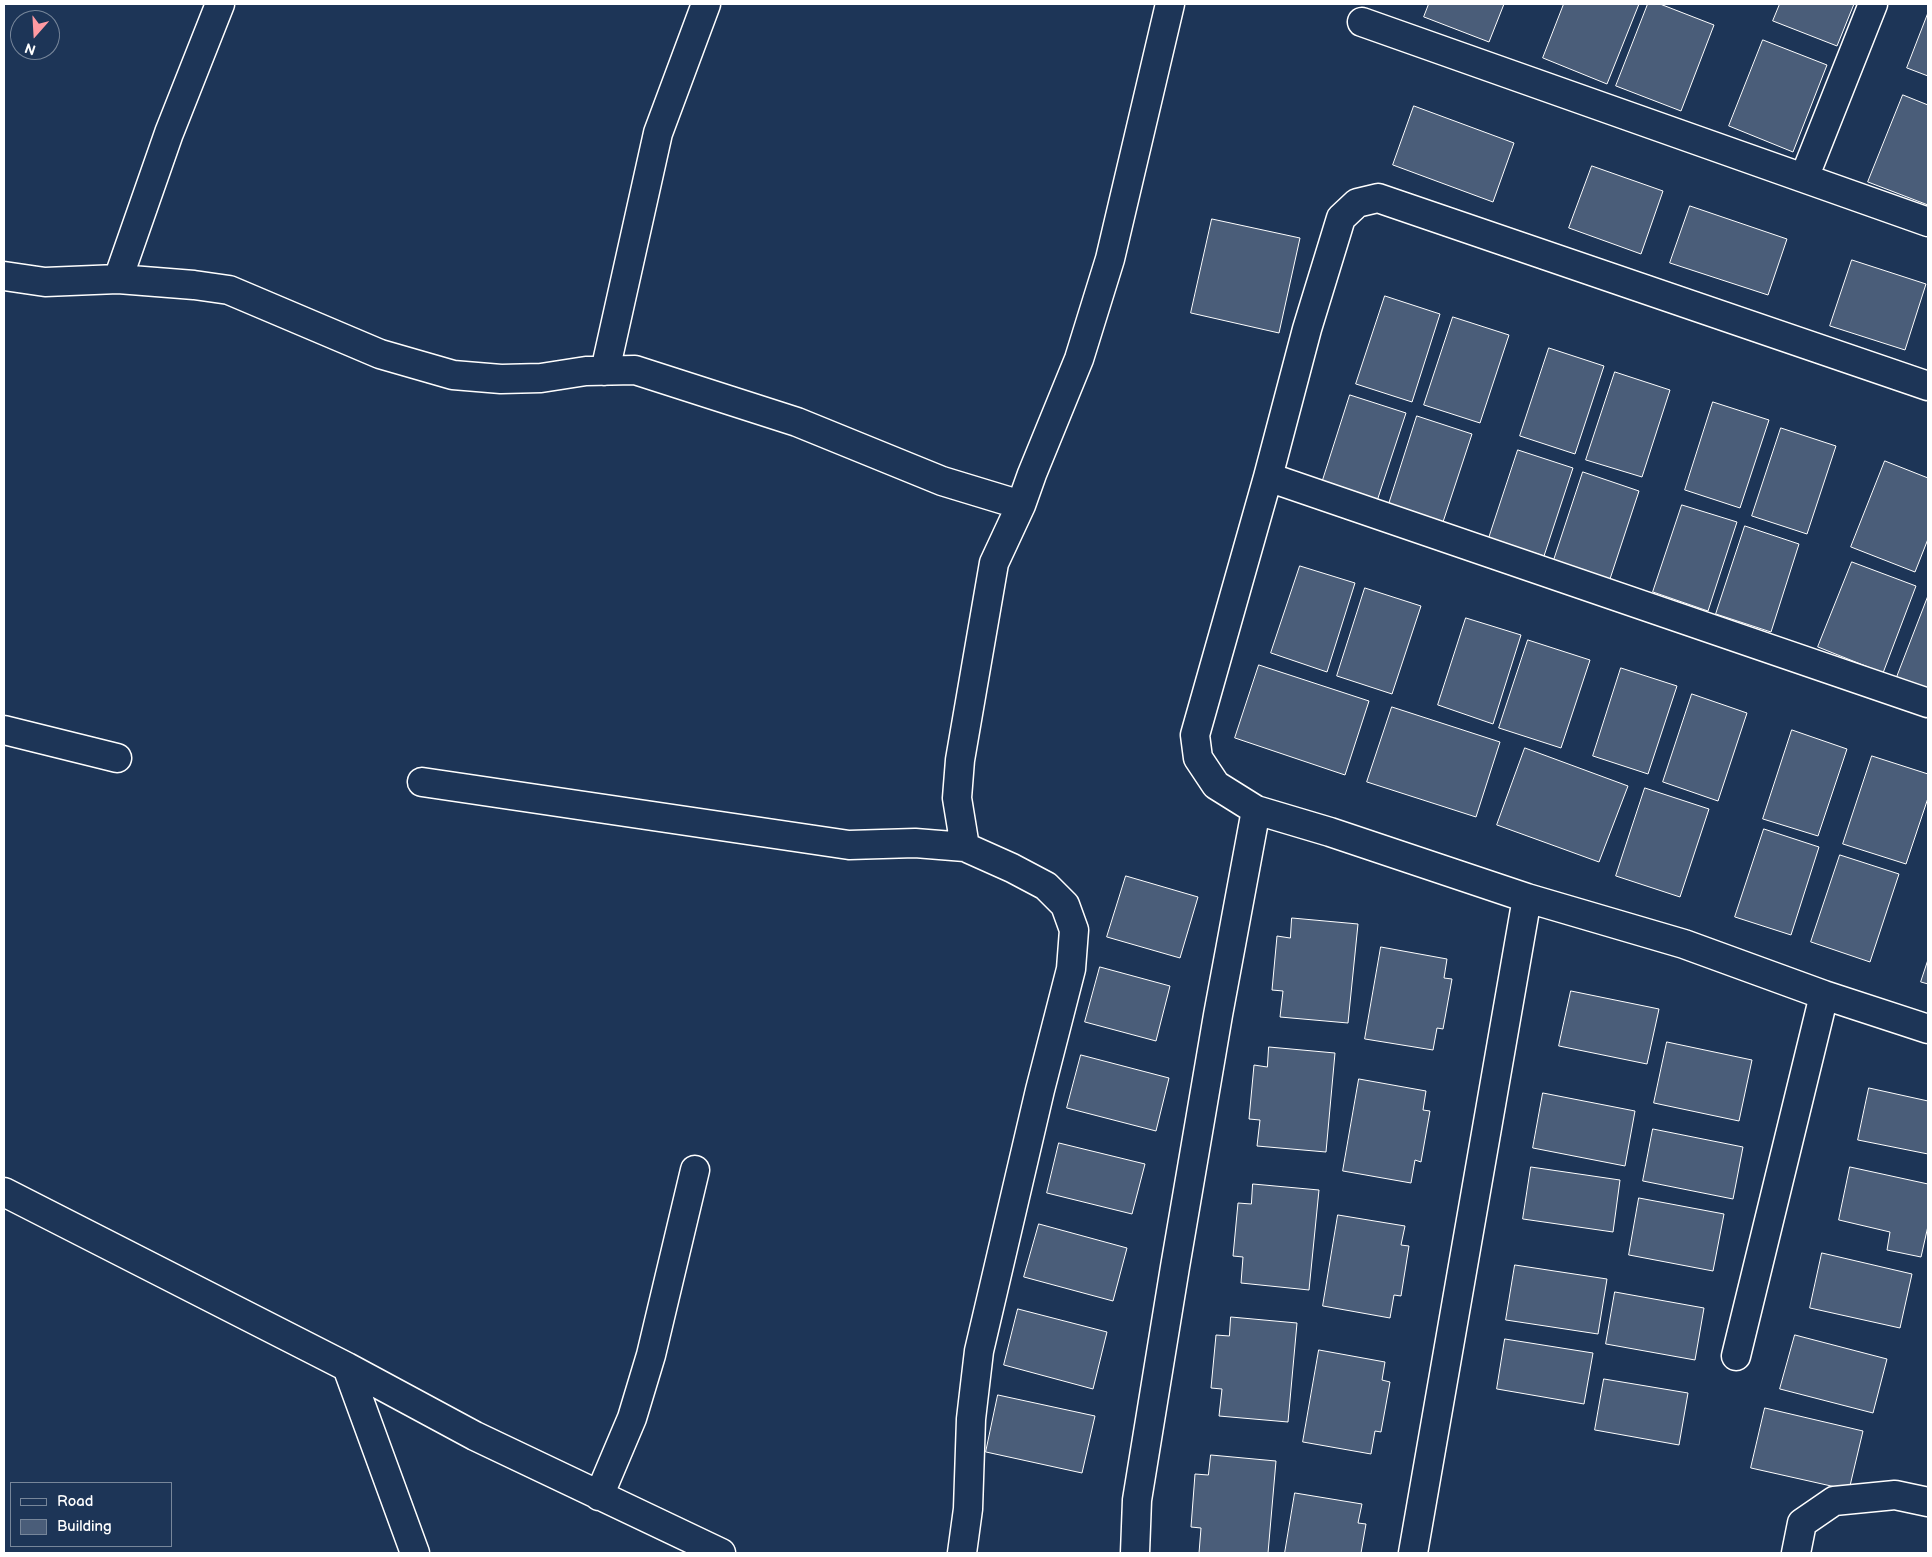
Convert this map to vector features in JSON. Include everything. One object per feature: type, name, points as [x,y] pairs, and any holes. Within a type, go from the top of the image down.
[{"type":"street","points":[[118,279],[185,91],[220,4]]},
{"type":"street","points":[[604,371],[658,133],[706,4]]},
{"type":"street","points":[[965,847],[958,798],[960,760],[994,563],[1021,505],[1079,359],[1110,258],[1170,4]]},
{"type":"street","points":[[1804,178],[1873,4]]},
{"type":"street","points":[[1362,22],[1928,222]]},
{"type":"street","points":[[1928,386],[1378,198],[1357,203],[1341,218],[1307,329],[1268,478],[1195,735],[1198,758],[1216,785],[1256,810],[1330,832],[1527,898],[1684,944],[1824,995],[1928,1029]]},
{"type":"street","points":[[4,276],[46,282],[118,279],[194,285],[228,290],[380,354],[453,375],[501,379],[540,378],[586,371],[635,370],[797,422],[942,481],[1021,505]]},
{"type":"street","points":[[1268,478],[1928,703]]},
{"type":"street","points":[[4,730],[117,758]]},
{"type":"street","points":[[422,782],[849,845],[915,843],[965,847],[1046,886],[1065,906],[1074,930],[1071,969],[1040,1090],[979,1351],[971,1419],[968,1509],[962,1553]]},
{"type":"street","points":[[1135,1553],[1137,1500],[1174,1267],[1256,810]]},
{"type":"street","points":[[1413,1553],[1527,898]]},
{"type":"street","points":[[1736,1356],[1824,995]]},
{"type":"street","points":[[599,1496],[632,1418],[651,1355],[695,1170]]},
{"type":"street","points":[[4,1192],[347,1367],[475,1436],[721,1553]]},
{"type":"street","points":[[347,1367],[415,1553]]},
{"type":"street","points":[[1796,1553],[1802,1523],[1834,1501],[1896,1495],[1928,1502]]},
{"type":"building","points":[[1429,4],[1504,4],[1489,42],[1424,17]]},
{"type":"building","points":[[1564,4],[1639,4],[1607,84],[1543,58]]},
{"type":"building","points":[[1648,4],[1660,4],[1714,25],[1681,111],[1616,86]]},
{"type":"building","points":[[1780,4],[1854,4],[1837,46],[1773,21]]},
{"type":"building","points":[[1928,13],[1928,76],[1907,68]]},
{"type":"building","points":[[1763,40],[1827,65],[1793,152],[1729,126]]},
{"type":"building","points":[[1903,95],[1928,105],[1928,205],[1868,182]]},
{"type":"building","points":[[1414,106],[1514,143],[1493,202],[1393,165]]},
{"type":"building","points":[[1592,166],[1663,191],[1641,254],[1569,228]]},
{"type":"building","points":[[1690,206],[1787,239],[1768,295],[1670,263]]},
{"type":"building","points":[[1212,219],[1300,238],[1279,333],[1191,313]]},
{"type":"building","points":[[1852,260],[1926,284],[1905,350],[1830,326]]},
{"type":"building","points":[[1385,296],[1440,314],[1412,402],[1356,384]]},
{"type":"building","points":[[1453,317],[1509,335],[1480,423],[1424,405]]},
{"type":"building","points":[[1549,348],[1604,366],[1575,454],[1520,436]]},
{"type":"building","points":[[1615,372],[1670,390],[1642,477],[1586,460]]},
{"type":"building","points":[[1350,395],[1406,413],[1377,501],[1322,483]]},
{"type":"building","points":[[1713,402],[1769,420],[1740,508],[1685,490]]},
{"type":"building","points":[[1417,416],[1472,434],[1443,522],[1389,504]]},
{"type":"building","points":[[1781,428],[1836,446],[1807,534],[1752,516]]},
{"type":"building","points":[[1518,450],[1573,468],[1544,556],[1489,538]]},
{"type":"building","points":[[1885,461],[1928,478],[1928,539],[1915,572],[1851,547]]},
{"type":"building","points":[[1583,472],[1639,491],[1610,579],[1554,560]]},
{"type":"building","points":[[1682,505],[1737,522],[1708,611],[1653,592]]},
{"type":"building","points":[[1745,526],[1799,544],[1771,632],[1716,614]]},
{"type":"building","points":[[1852,562],[1916,586],[1883,673],[1818,647]]},
{"type":"building","points":[[1300,566],[1355,583],[1327,672],[1271,653]]},
{"type":"building","points":[[1365,588],[1421,606],[1392,694],[1337,676]]},
{"type":"building","points":[[1928,596],[1928,689],[1897,677]]},
{"type":"building","points":[[1466,618],[1521,635],[1493,724],[1438,705]]},
{"type":"building","points":[[1528,640],[1590,660],[1561,748],[1499,728]]},
{"type":"building","points":[[1259,665],[1369,701],[1345,775],[1235,738]]},
{"type":"building","points":[[1621,668],[1677,686],[1648,774],[1593,756]]},
{"type":"building","points":[[1692,694],[1747,713],[1718,801],[1663,782]]},
{"type":"building","points":[[1392,707],[1500,742],[1476,817],[1367,782]]},
{"type":"building","points":[[1792,730],[1847,749],[1818,836],[1763,819]]},
{"type":"building","points":[[1525,748],[1628,786],[1599,862],[1497,825]]},
{"type":"building","points":[[1872,756],[1928,774],[1928,798],[1906,864],[1843,844]]},
{"type":"building","points":[[1645,788],[1709,809],[1680,897],[1616,876]]},
{"type":"building","points":[[1764,829],[1819,847],[1791,935],[1735,917]]},
{"type":"building","points":[[1840,855],[1899,874],[1870,962],[1811,942]]},
{"type":"building","points":[[1126,876],[1198,897],[1180,958],[1107,937]]},
{"type":"building","points":[[1292,918],[1358,924],[1348,1023],[1280,1017],[1283,991],[1272,990],[1277,936],[1290,938]]},
{"type":"building","points":[[1381,947],[1447,959],[1444,978],[1452,979],[1443,1029],[1437,1028],[1433,1050],[1365,1039]]},
{"type":"building","points":[[1928,960],[1928,984],[1921,982]]},
{"type":"building","points":[[1100,967],[1170,986],[1156,1041],[1085,1022]]},
{"type":"building","points":[[1571,991],[1659,1009],[1647,1064],[1559,1046]]},
{"type":"building","points":[[1667,1042],[1752,1060],[1739,1121],[1654,1103]]},
{"type":"building","points":[[1269,1047],[1335,1053],[1326,1152],[1257,1146],[1260,1120],[1249,1119],[1254,1065],[1267,1067]]},
{"type":"building","points":[[1081,1055],[1169,1078],[1156,1131],[1067,1108]]},
{"type":"building","points":[[1359,1079],[1426,1091],[1423,1110],[1430,1111],[1421,1162],[1415,1160],[1411,1183],[1343,1171]]},
{"type":"building","points":[[1869,1088],[1928,1101],[1928,1154],[1858,1140]]},
{"type":"building","points":[[1543,1093],[1635,1111],[1625,1166],[1533,1148]]},
{"type":"building","points":[[1653,1129],[1743,1147],[1733,1199],[1643,1181]]},
{"type":"building","points":[[1059,1143],[1145,1164],[1132,1214],[1047,1193]]},
{"type":"building","points":[[1531,1167],[1620,1180],[1613,1232],[1523,1219]]},
{"type":"building","points":[[1850,1167],[1928,1184],[1928,1226],[1921,1257],[1887,1250],[1890,1232],[1839,1220]]},
{"type":"building","points":[[1253,1184],[1319,1190],[1309,1290],[1241,1283],[1243,1257],[1233,1256],[1238,1203],[1251,1204]]},
{"type":"building","points":[[1639,1198],[1724,1214],[1713,1271],[1629,1255]]},
{"type":"building","points":[[1338,1215],[1405,1226],[1401,1245],[1409,1246],[1401,1296],[1394,1295],[1390,1318],[1323,1306]]},
{"type":"building","points":[[1039,1224],[1127,1248],[1113,1301],[1024,1277]]},
{"type":"building","points":[[1822,1253],[1912,1274],[1900,1328],[1810,1308]]},
{"type":"building","points":[[1515,1265],[1607,1279],[1598,1334],[1506,1320]]},
{"type":"building","points":[[1615,1292],[1704,1308],[1695,1360],[1606,1344]]},
{"type":"building","points":[[1018,1309],[1107,1332],[1093,1389],[1004,1365]]},
{"type":"building","points":[[1231,1317],[1297,1323],[1288,1422],[1219,1416],[1222,1389],[1211,1388],[1216,1335],[1229,1336]]},
{"type":"building","points":[[1795,1335],[1887,1359],[1873,1413],[1780,1389]]},
{"type":"building","points":[[1505,1339],[1593,1353],[1584,1404],[1497,1389]]},
{"type":"building","points":[[1319,1350],[1385,1362],[1382,1380],[1390,1382],[1381,1432],[1375,1431],[1371,1454],[1303,1442]]},
{"type":"building","points":[[1604,1379],[1688,1393],[1679,1445],[1595,1430]]},
{"type":"building","points":[[998,1395],[1095,1416],[1082,1473],[986,1452]]},
{"type":"building","points":[[1765,1408],[1863,1431],[1849,1490],[1751,1468]]},
{"type":"building","points":[[1211,1455],[1276,1461],[1268,1553],[1199,1553],[1201,1528],[1191,1527],[1195,1474],[1208,1475]]},
{"type":"building","points":[[1295,1493],[1362,1504],[1358,1523],[1366,1524],[1361,1553],[1285,1553]]}]
